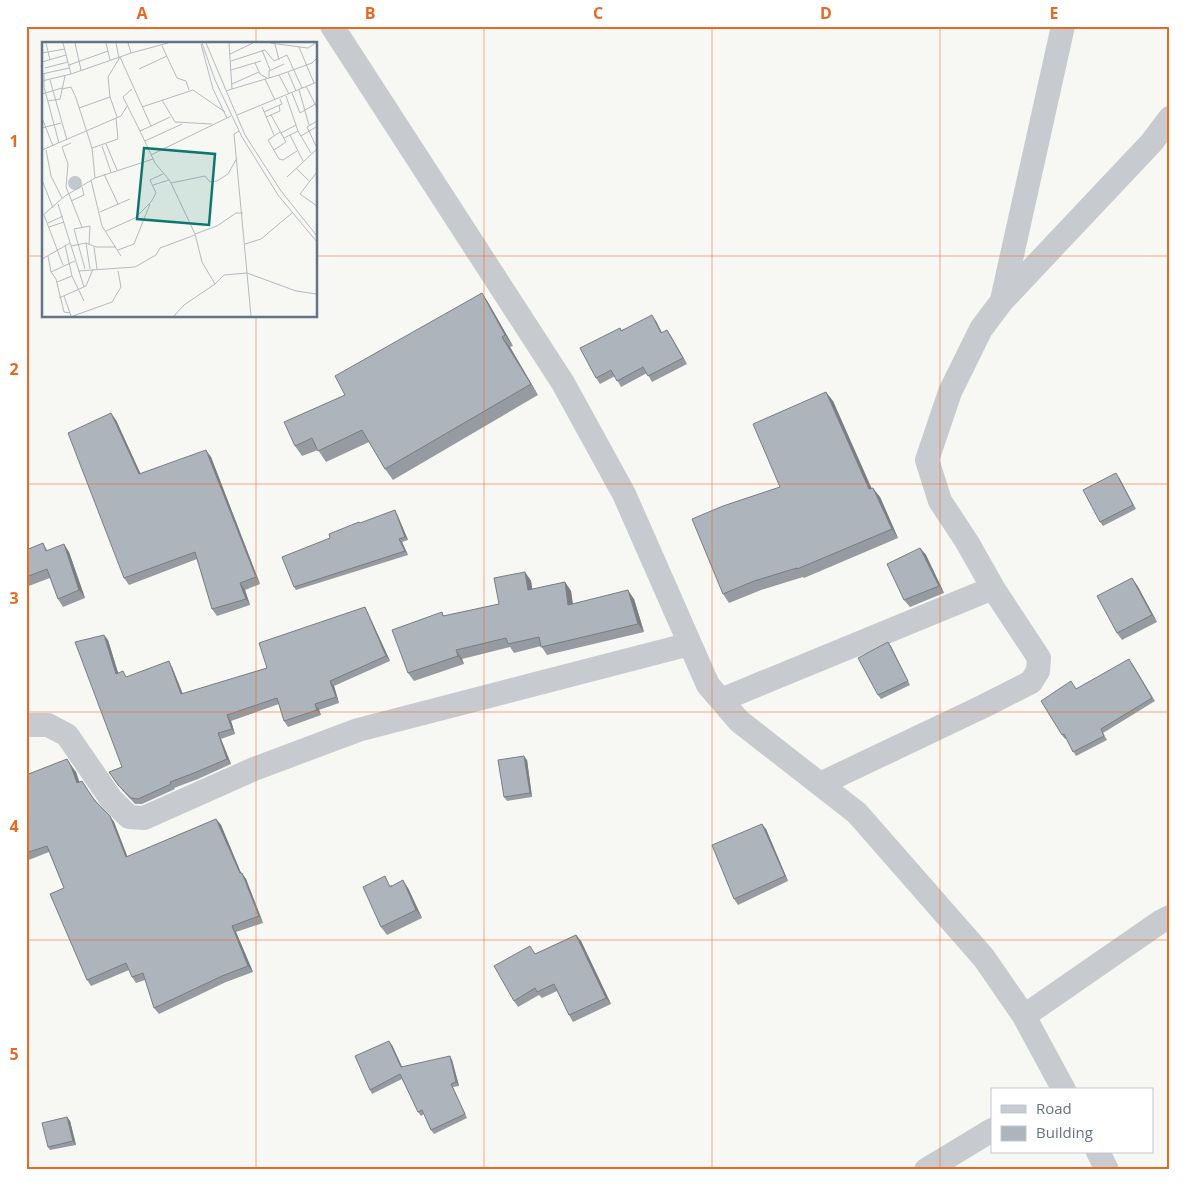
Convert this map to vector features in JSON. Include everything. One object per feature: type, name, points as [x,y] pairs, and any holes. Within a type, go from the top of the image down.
[{"type":"street","points":[[332,26],[564,383],[624,494],[708,685],[739,721],[857,813],[876,834],[984,958],[1024,1016],[1061,1088]]},
{"type":"street","points":[[1002,301],[1063,26]]},
{"type":"street","points":[[820,784],[1031,682],[1038,671],[1039,658],[993,588],[967,542],[940,501],[926,460],[950,392],[981,329],[1002,301],[1152,142],[1170,118]]},
{"type":"street","points":[[721,700],[993,588]]},
{"type":"street","points":[[26,725],[48,725],[67,735],[111,798],[129,817],[144,818],[254,769],[358,730],[690,644]]},
{"type":"street","points":[[1024,1016],[1170,917]]},
{"type":"street","points":[[926,1170],[991,1131]]},
{"type":"street","points":[[1099,1154],[1107,1170]]},
{"type":"building","points":[[482,293],[505,335],[502,337],[531,384],[385,469],[362,430],[318,451],[312,438],[295,446],[284,422],[345,395],[335,376]]},
{"type":"building","points":[[652,315],[661,333],[667,330],[683,358],[648,376],[643,367],[617,381],[611,370],[596,378],[580,348],[620,328],[621,331]]},
{"type":"building","points":[[826,392],[869,489],[873,488],[892,529],[797,569],[754,581],[723,594],[692,519],[723,506],[780,487],[753,424]]},
{"type":"building","points":[[111,413],[139,474],[206,450],[256,577],[240,583],[246,599],[212,609],[195,552],[124,578],[68,433]]},
{"type":"building","points":[[1116,473],[1133,505],[1100,522],[1083,490]]},
{"type":"building","points":[[395,510],[405,537],[399,539],[405,551],[294,587],[282,557],[330,538],[329,534]]},
{"type":"building","points":[[43,543],[46,551],[64,544],[79,590],[58,599],[47,569],[26,577],[26,550]]},
{"type":"building","points":[[920,548],[939,586],[904,600],[887,564]]},
{"type":"building","points":[[525,572],[528,590],[565,582],[568,605],[628,590],[638,624],[541,647],[539,637],[508,644],[506,638],[456,650],[458,656],[408,673],[392,630],[442,612],[443,616],[499,604],[494,578]]},
{"type":"building","points":[[1132,578],[1152,615],[1117,633],[1097,596]]},
{"type":"building","points":[[365,607],[386,656],[330,681],[336,697],[315,704],[317,710],[284,721],[277,698],[227,715],[232,729],[218,733],[227,759],[170,782],[171,784],[138,799],[131,798],[118,785],[109,772],[122,767],[75,642],[104,635],[116,674],[123,671],[126,677],[169,661],[181,694],[267,668],[259,643]]},
{"type":"building","points":[[888,642],[908,681],[878,695],[858,658]]},
{"type":"building","points":[[1129,659],[1152,698],[1101,729],[1104,736],[1073,752],[1064,734],[1062,735],[1041,701],[1071,681],[1076,689]]},
{"type":"building","points":[[524,756],[530,793],[504,797],[498,760]]},
{"type":"building","points":[[67,759],[77,783],[82,781],[95,801],[110,816],[126,857],[216,819],[240,873],[242,873],[259,916],[232,926],[248,966],[154,1008],[143,973],[132,977],[126,963],[87,980],[50,894],[64,888],[47,846],[26,853],[26,775]]},
{"type":"building","points":[[762,824],[785,876],[734,899],[712,845]]},
{"type":"building","points":[[385,876],[390,887],[403,880],[416,910],[381,927],[363,887]]},
{"type":"building","points":[[576,935],[606,998],[569,1015],[554,984],[537,992],[535,988],[514,1001],[494,966],[530,946],[535,954]]},
{"type":"building","points":[[389,1041],[401,1067],[450,1056],[456,1082],[451,1084],[465,1114],[431,1130],[422,1110],[418,1112],[400,1074],[370,1090],[355,1056]]},
{"type":"building","points":[[67,1117],[73,1141],[48,1147],[42,1123]]}]
